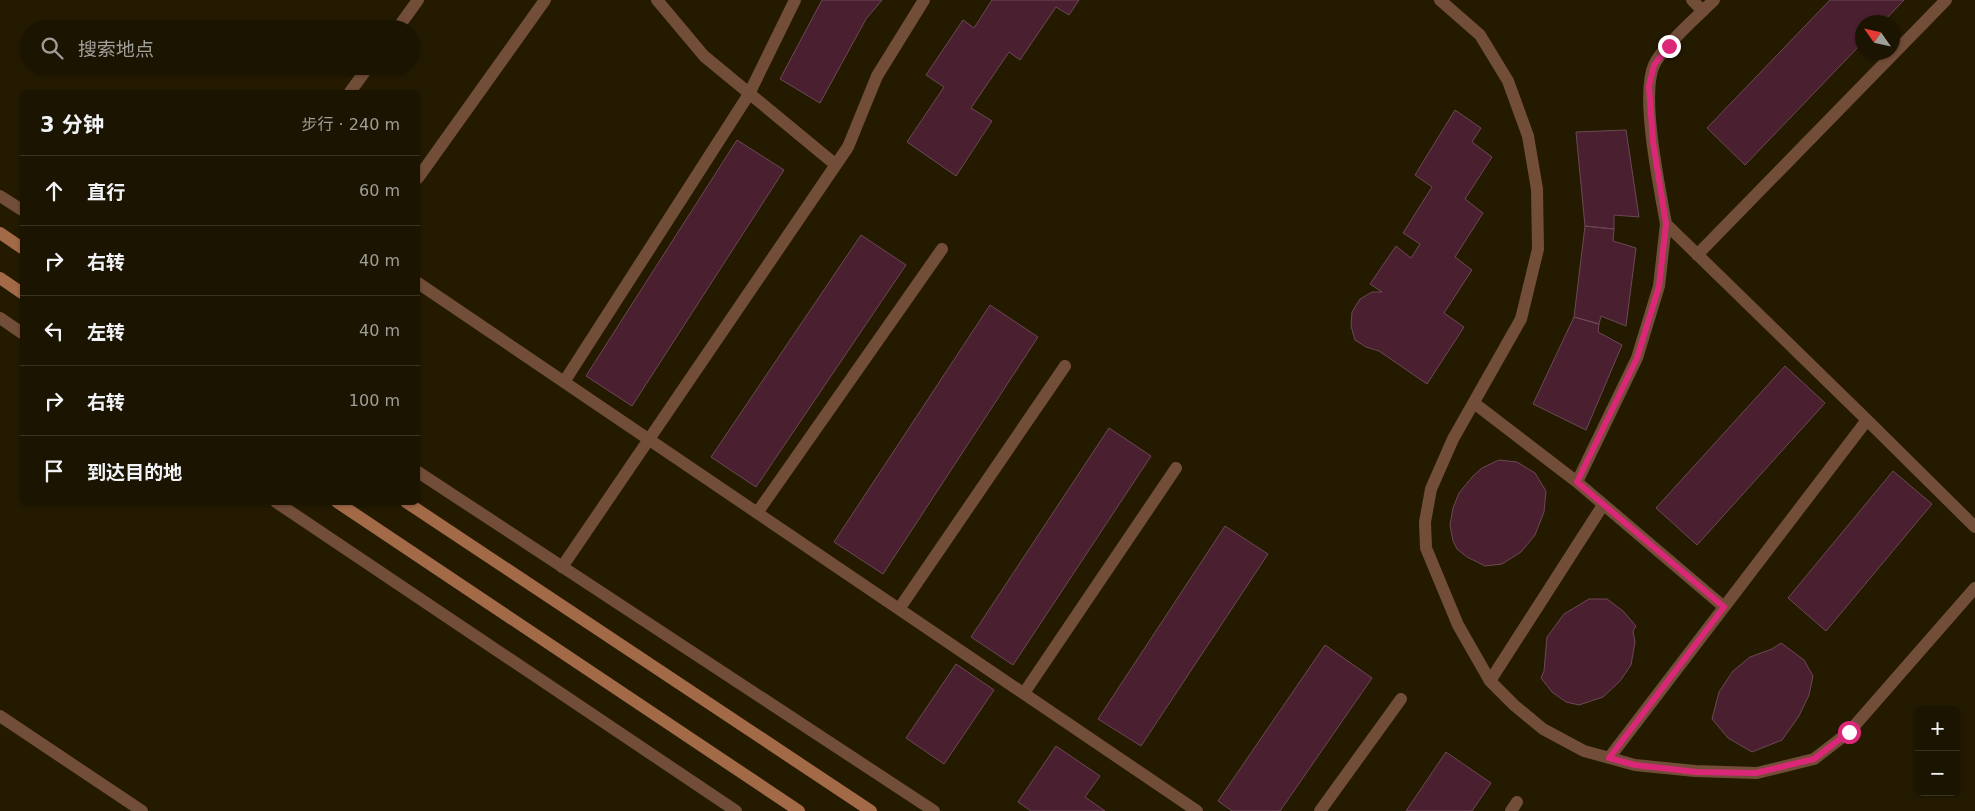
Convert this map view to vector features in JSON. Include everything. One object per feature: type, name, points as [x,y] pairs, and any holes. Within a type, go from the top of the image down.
[{"type":"street","points":[[404,20],[418,0]]},
{"type":"street","points":[[420,175],[545,0]]},
{"type":"street","points":[[657,0],[704,56],[836,165]]},
{"type":"street","points":[[564,382],[749,94],[795,0]]},
{"type":"street","points":[[562,567],[836,165],[848,146],[877,76],[924,0]]},
{"type":"street","points":[[1440,0],[1480,35],[1508,81],[1528,136],[1537,189],[1538,249],[1521,319],[1453,439],[1431,489],[1425,522],[1426,548],[1458,625],[1490,680],[1514,705],[1543,729],[1584,751],[1635,765],[1696,772],[1756,773],[1814,759],[1849,732],[1975,588]]},
{"type":"street","points":[[1692,0],[1703,11]]},
{"type":"street","points":[[1577,482],[1637,358],[1659,286],[1666,224],[1653,142],[1649,86],[1654,65],[1669,46],[1714,0]]},
{"type":"street","points":[[1697,255],[1946,0]]},
{"type":"street","points":[[352,90],[363,75]]},
{"type":"street","points":[[0,196],[20,209]]},
{"type":"street","points":[[1666,224],[1975,526]]},
{"type":"street","points":[[0,233],[20,247]]},
{"type":"street","points":[[757,513],[942,249]]},
{"type":"street","points":[[0,278],[20,292]]},
{"type":"street","points":[[420,284],[1197,811]]},
{"type":"street","points":[[0,318],[20,332]]},
{"type":"street","points":[[899,609],[1065,366]]},
{"type":"street","points":[[1474,403],[1577,482],[1724,607]]},
{"type":"street","points":[[1609,758],[1867,420]]},
{"type":"street","points":[[1024,693],[1176,468]]},
{"type":"street","points":[[420,473],[934,811]]},
{"type":"street","points":[[280,505],[736,811]]},
{"type":"street","points":[[341,505],[800,811]]},
{"type":"street","points":[[411,505],[871,811]]},
{"type":"street","points":[[1490,680],[1604,505]]},
{"type":"street","points":[[1320,811],[1401,699]]},
{"type":"street","points":[[0,716],[142,811]]},
{"type":"building","points":[[822,0],[882,0],[866,19],[820,103],[780,79]]},
{"type":"building","points":[[992,0],[1079,0],[1069,15],[1056,7],[1020,60],[1009,52],[971,108],[992,121],[956,176],[907,142],[944,87],[926,75],[963,20],[974,28]]},
{"type":"building","points":[[1830,0],[1904,0],[1890,15],[1855,15],[1855,50],[1745,165],[1707,128]]},
{"type":"building","points":[[1455,110],[1481,128],[1472,142],[1492,157],[1465,199],[1483,213],[1455,257],[1472,270],[1444,313],[1464,327],[1427,384],[1379,351],[1366,347],[1355,340],[1351,326],[1352,312],[1360,299],[1372,292],[1382,292],[1370,284],[1396,246],[1411,258],[1420,244],[1403,233],[1432,187],[1415,175]]},
{"type":"building","points":[[1626,130],[1639,217],[1614,215],[1614,229],[1585,226],[1576,132]]},
{"type":"building","points":[[737,140],[784,170],[632,406],[586,376]]},
{"type":"building","points":[[1585,226],[1614,229],[1613,241],[1636,248],[1626,326],[1601,316],[1599,324],[1574,317]]},
{"type":"building","points":[[861,235],[906,265],[756,487],[711,457]]},
{"type":"building","points":[[990,305],[1038,337],[883,574],[834,542]]},
{"type":"building","points":[[1574,317],[1599,324],[1598,332],[1622,345],[1586,430],[1533,404]]},
{"type":"building","points":[[1785,366],[1825,403],[1697,545],[1656,508]]},
{"type":"building","points":[[1109,428],[1151,456],[1013,665],[971,637]]},
{"type":"building","points":[[1499,460],[1517,462],[1535,473],[1546,491],[1544,512],[1535,535],[1521,552],[1502,564],[1485,566],[1467,557],[1457,549],[1453,541],[1450,525],[1453,508],[1459,493],[1482,468]]},
{"type":"building","points":[[1893,471],[1932,504],[1826,631],[1788,598]]},
{"type":"building","points":[[1225,526],[1268,554],[1141,746],[1098,719]]},
{"type":"building","points":[[1589,599],[1607,599],[1623,611],[1636,626],[1633,631],[1635,642],[1631,665],[1620,681],[1603,697],[1579,705],[1566,702],[1552,692],[1541,678],[1544,671],[1547,637],[1564,614]]},
{"type":"building","points":[[1781,643],[1804,660],[1813,676],[1809,695],[1799,716],[1782,740],[1752,752],[1728,738],[1712,719],[1719,692],[1733,671],[1750,657],[1772,649]]},
{"type":"building","points":[[1325,645],[1372,678],[1280,811],[1232,811],[1218,801]]},
{"type":"building","points":[[956,664],[994,690],[944,764],[906,738]]},
{"type":"building","points":[[1056,746],[1100,776],[1085,797],[1105,811],[1031,811],[1018,802]]},
{"type":"building","points":[[1446,752],[1491,783],[1472,811],[1406,811]]},
{"type":"route","points":[[1669,46],[1654,65],[1649,86],[1653,142],[1666,224],[1659,286],[1637,358],[1577,482],[1724,607],[1609,758],[1635,765],[1696,772],[1756,773],[1814,759],[1849,732]]}]
